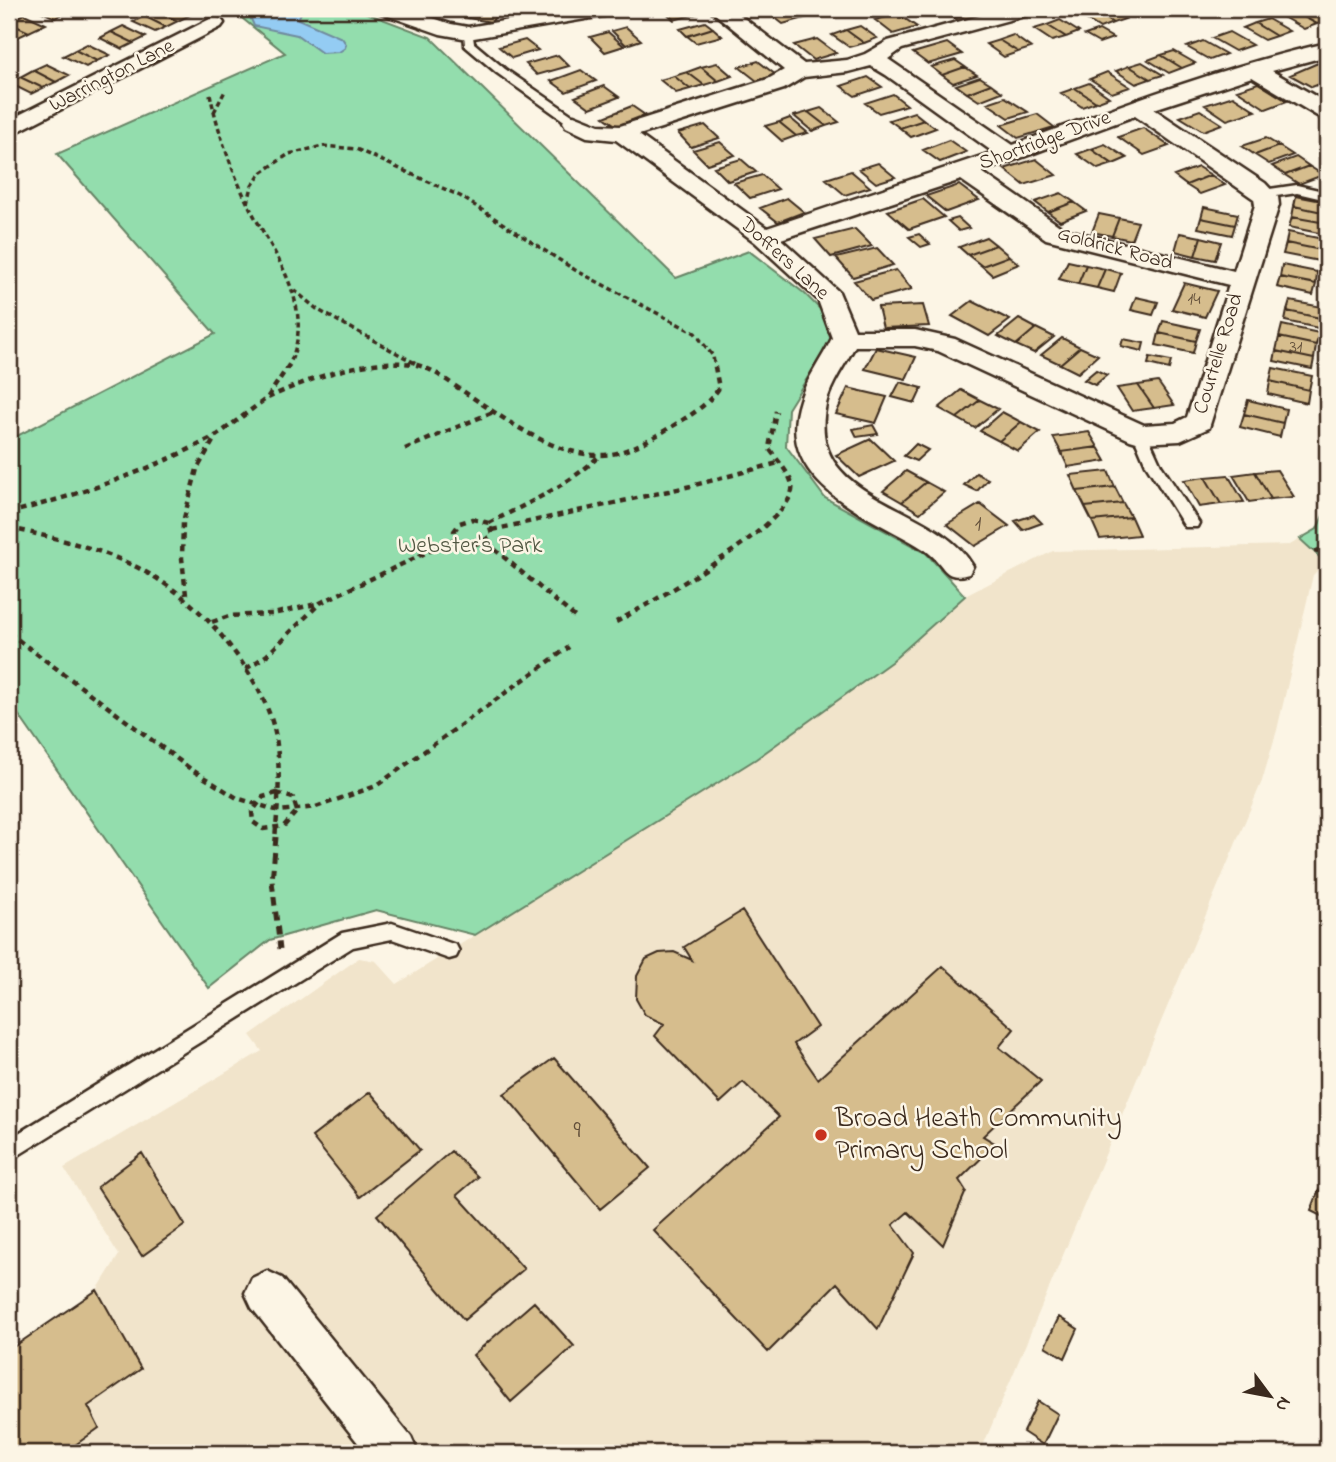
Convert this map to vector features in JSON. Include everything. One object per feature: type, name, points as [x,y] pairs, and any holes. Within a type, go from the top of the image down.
[{"type":"street","points":[[387,9],[447,30],[468,33],[609,9]]},
{"type":"street","points":[[719,9],[799,71]]},
{"type":"street","name":"Doffers Lane","points":[[573,121],[596,132],[622,133],[776,84],[799,71],[848,66],[873,60],[895,45],[1028,9]]},
{"type":"street","name":"Warrington Lane","points":[[9,129],[214,23]]},
{"type":"street","name":"Shortridge Drive","points":[[764,237],[964,171],[1137,107],[1254,69],[1327,49]]},
{"type":"street","points":[[873,60],[894,70],[1011,154]]},
{"type":"street","points":[[1254,69],[1327,113]]},
{"type":"street","points":[[1137,107],[1263,194]]},
{"type":"street","name":"Doffers Lane","points":[[622,133],[764,237],[830,297],[845,338]]},
{"type":"street","name":"Goldrick Road","points":[[964,171],[1055,234],[1241,281]]},
{"type":"street","name":"Courtelle Road","points":[[845,338],[915,338],[946,345],[1140,434],[1180,432],[1199,422],[1267,205],[1263,194]]},
{"type":"street","points":[[845,338],[812,402],[807,429],[811,448],[822,471],[843,490],[871,509],[939,544],[958,566]]},
{"type":"street","points":[[267,1293],[395,1453]]},
{"type":"lane","name":"Doffers Lane","points":[[468,33],[469,44],[501,71],[573,121]]},
{"type":"lane","points":[[1263,194],[1297,189],[1327,195]]},
{"type":"lane","points":[[1140,434],[1154,465],[1191,523]]},
{"type":"lane","points":[[9,1150],[349,939],[392,931],[449,951]]},
{"type":"path","points":[[214,112],[225,91]]},
{"type":"path","points":[[210,94],[226,154],[248,203],[294,289],[318,310],[420,366],[494,412],[554,443],[600,455],[631,447],[660,433],[688,416],[716,394],[719,388],[713,356],[695,333],[575,270],[477,205],[343,146],[315,145],[282,159],[258,178],[248,196],[248,203]]},
{"type":"path","points":[[9,513],[113,484],[158,466],[217,435],[248,415],[268,398],[292,363],[298,334],[294,289]]},
{"type":"path","points":[[268,398],[295,386],[353,370],[405,363],[420,366]]},
{"type":"path","points":[[616,622],[699,574],[761,530],[790,500],[792,485],[769,448],[774,416],[779,406]]},
{"type":"path","points":[[405,449],[494,412]]},
{"type":"path","points":[[186,596],[183,561],[184,508],[202,459],[217,435]]},
{"type":"path","points":[[489,523],[535,499],[592,463],[600,455]]},
{"type":"path","points":[[212,622],[229,616],[273,614],[320,603],[455,540],[469,545],[485,542],[492,530],[691,486],[778,463]]},
{"type":"path","points":[[455,540],[456,526],[466,520],[478,519],[489,523],[492,530]]},
{"type":"path","points":[[9,528],[65,539],[117,555],[186,596],[212,622],[246,669],[269,712],[277,747],[277,830],[272,880],[280,951]]},
{"type":"path","points":[[485,542],[576,618]]},
{"type":"path","points":[[1314,552],[1327,547]]},
{"type":"path","points":[[246,669],[263,660],[303,616],[320,603]]},
{"type":"path","points":[[9,633],[167,753],[254,806],[276,811],[298,811],[345,799],[376,786],[569,647]]},
{"type":"path","points":[[277,793],[293,798],[298,811],[290,823],[277,830],[263,829],[253,822],[254,806],[263,797],[277,793]]},
{"type":"shaded area","name":"Broad Heath Community Primary School","points":[[1300,539],[1325,563],[1313,575],[1277,730],[1262,781],[980,1453],[9,1453],[9,1350],[97,1290],[119,1255],[64,1168],[262,1051],[250,1035],[359,958],[376,961],[397,984],[756,759],[891,662],[965,596],[1053,551],[1290,545]]},
{"type":"green space","name":"Webster's Park","points":[[356,9],[430,37],[676,278],[749,251],[804,293],[830,319],[831,340],[788,409],[786,446],[825,498],[926,553],[965,596],[891,662],[756,759],[475,935],[376,910],[270,940],[209,988],[9,701],[9,440],[215,334],[57,154],[285,53],[232,10]]},
{"type":"green space","points":[[1327,507],[1327,564],[1300,539],[1317,529]]},
{"type":"water","points":[[275,9],[303,9],[298,19],[342,38],[346,44],[345,48],[339,52],[322,53],[297,35],[254,26],[251,19],[253,16]]},
{"type":"building","points":[[36,9],[68,9],[71,10],[55,18]]},
{"type":"building","points":[[176,9],[190,15],[178,21],[156,11]]},
{"type":"building","points":[[475,9],[502,9],[491,22],[468,18]]},
{"type":"building","points":[[662,9],[690,9],[696,14],[674,20]]},
{"type":"building","points":[[963,9],[979,11],[955,18],[948,13]]},
{"type":"building","points":[[1108,9],[1125,19],[1113,23],[1094,11]]},
{"type":"building","points":[[1308,9],[1327,21],[1317,24],[1295,12]]},
{"type":"building","points":[[799,10],[774,17],[766,11]]},
{"type":"building","points":[[799,10],[808,17],[783,24],[774,17]]},
{"type":"building","points":[[156,11],[178,21],[166,27],[144,16]]},
{"type":"building","points":[[979,11],[985,15],[961,23],[955,18]]},
{"type":"building","points":[[1094,11],[1113,23],[1100,28],[1081,16]]},
{"type":"building","points":[[1295,12],[1317,24],[1304,29],[1283,17]]},
{"type":"building","points":[[24,14],[46,24],[29,32],[9,23]]},
{"type":"building","points":[[898,14],[917,27],[893,34],[875,20]]},
{"type":"building","points":[[144,16],[166,27],[155,32],[133,22]]},
{"type":"building","points":[[1268,19],[1289,31],[1276,36],[1255,23]]},
{"type":"building","points":[[1060,20],[1079,32],[1066,37],[1047,25]]},
{"type":"building","points":[[705,22],[713,28],[687,36],[680,29]]},
{"type":"building","points":[[9,23],[29,32],[9,39]]},
{"type":"building","points":[[1255,23],[1276,36],[1264,40],[1243,28]]},
{"type":"building","points":[[1047,25],[1066,37],[1052,41],[1034,29]]},
{"type":"building","points":[[123,26],[146,37],[134,43],[111,32]]},
{"type":"building","points":[[860,26],[877,38],[864,43],[846,30]]},
{"type":"building","points":[[626,27],[641,40],[626,45],[612,31]]},
{"type":"building","points":[[713,28],[722,36],[696,43],[687,36]]},
{"type":"building","points":[[846,30],[864,43],[849,47],[832,35]]},
{"type":"building","points":[[1099,30],[1113,38],[1099,43],[1085,35]]},
{"type":"building","points":[[111,32],[134,43],[122,49],[100,38]]},
{"type":"building","points":[[608,32],[624,46],[605,52],[590,37]]},
{"type":"building","points":[[1229,32],[1252,45],[1235,51],[1212,38]]},
{"type":"building","points":[[1013,35],[1031,48],[1018,52],[999,40]]},
{"type":"building","points":[[817,39],[836,53],[813,60],[794,45]]},
{"type":"building","points":[[525,40],[538,50],[512,58],[499,47]]},
{"type":"building","points":[[999,40],[1018,52],[1004,57],[986,44]]},
{"type":"building","points":[[1203,41],[1226,54],[1210,60],[1187,47]]},
{"type":"building","points":[[947,43],[962,54],[928,64],[913,53]]},
{"type":"building","points":[[87,44],[110,55],[97,61],[75,50]]},
{"type":"building","points":[[75,50],[97,61],[86,67],[63,56]]},
{"type":"building","points":[[1174,51],[1195,63],[1182,68],[1161,55]]},
{"type":"building","points":[[558,55],[569,66],[537,75],[526,64]]},
{"type":"building","points":[[1161,55],[1182,68],[1169,73],[1148,60]]},
{"type":"building","points":[[955,60],[965,67],[942,75],[931,67]]},
{"type":"building","points":[[758,61],[776,75],[757,81],[739,67]]},
{"type":"building","points":[[1142,62],[1163,75],[1150,79],[1129,66]]},
{"type":"building","points":[[717,63],[732,76],[718,81],[701,67]]},
{"type":"building","points":[[1318,63],[1327,69],[1327,81],[1312,87],[1290,75]]},
{"type":"building","points":[[46,64],[69,75],[56,82],[33,70]]},
{"type":"building","points":[[1129,66],[1150,79],[1136,84],[1116,71]]},
{"type":"building","points":[[701,67],[718,81],[704,85],[687,72]]},
{"type":"building","points":[[965,67],[977,75],[953,83],[942,75]]},
{"type":"building","points":[[33,70],[56,82],[43,88],[20,77]]},
{"type":"building","points":[[581,70],[596,81],[566,92],[551,81]]},
{"type":"building","points":[[687,72],[704,85],[690,89],[674,76]]},
{"type":"building","points":[[1107,72],[1130,87],[1112,93],[1090,79]]},
{"type":"building","points":[[674,76],[690,89],[676,93],[660,80]]},
{"type":"building","points":[[20,77],[43,88],[31,94],[9,83]]},
{"type":"building","points":[[868,77],[882,87],[855,96],[841,86]]},
{"type":"building","points":[[980,77],[991,84],[967,93],[956,85]]},
{"type":"building","points":[[1089,83],[1109,97],[1096,102],[1075,88]]},
{"type":"building","points":[[1258,83],[1287,101],[1266,109],[1237,90]]},
{"type":"building","points":[[991,84],[1002,92],[979,101],[967,93]]},
{"type":"building","points":[[604,86],[619,97],[590,108],[575,97]]},
{"type":"building","points":[[1075,88],[1096,102],[1082,107],[1061,93]]},
{"type":"building","points":[[893,94],[907,105],[879,113],[865,103]]},
{"type":"building","points":[[1233,96],[1256,111],[1227,120],[1205,105]]},
{"type":"building","points":[[1005,97],[1028,112],[1009,118],[987,103]]},
{"type":"building","points":[[632,106],[645,115],[617,126],[604,117]]},
{"type":"building","points":[[821,108],[839,122],[826,126],[808,112]]},
{"type":"building","points":[[1200,110],[1222,124],[1203,131],[1180,117]]},
{"type":"building","points":[[808,112],[826,126],[812,131],[794,116]]},
{"type":"building","points":[[914,112],[924,120],[900,128],[889,120]]},
{"type":"building","points":[[1037,114],[1054,127],[1018,138],[1001,125]]},
{"type":"building","points":[[790,118],[808,133],[796,136],[779,122]]},
{"type":"building","points":[[924,120],[936,128],[911,137],[900,128]]},
{"type":"building","points":[[779,122],[796,136],[782,141],[765,126]]},
{"type":"building","points":[[705,125],[719,138],[691,147],[678,133]]},
{"type":"building","points":[[1143,128],[1169,146],[1144,155],[1118,137]]},
{"type":"building","points":[[1266,138],[1279,146],[1255,155],[1242,146]]},
{"type":"building","points":[[949,140],[966,152],[940,162],[923,150]]},
{"type":"building","points":[[720,142],[735,155],[707,164],[693,150]]},
{"type":"building","points":[[1105,144],[1127,158],[1113,164],[1091,149]]},
{"type":"building","points":[[1279,146],[1293,155],[1269,164],[1255,155]]},
{"type":"building","points":[[1091,149],[1113,164],[1098,169],[1077,154]]},
{"type":"building","points":[[1296,157],[1309,166],[1285,175],[1272,166]]},
{"type":"building","points":[[741,159],[756,172],[728,181],[714,167]]},
{"type":"building","points":[[1036,159],[1056,175],[1024,185],[1004,169]]},
{"type":"building","points":[[878,163],[895,177],[876,183],[859,169]]},
{"type":"building","points":[[1309,166],[1323,175],[1299,184],[1285,175]]},
{"type":"building","points":[[1198,167],[1211,175],[1186,185],[1174,176]]},
{"type":"building","points":[[851,171],[870,187],[845,195],[826,179]]},
{"type":"building","points":[[762,175],[778,189],[750,198],[734,183]]},
{"type":"building","points":[[1211,175],[1225,185],[1200,194],[1186,185]]},
{"type":"building","points":[[959,185],[979,200],[946,212],[926,196]]},
{"type":"building","points":[[1061,193],[1074,202],[1048,212],[1035,202]]},
{"type":"building","points":[[1296,196],[1327,202],[1327,213],[1294,206]]},
{"type":"building","points":[[787,198],[804,212],[778,222],[760,208]]},
{"type":"building","points":[[923,199],[944,217],[909,229],[888,211]]},
{"type":"building","points":[[1074,202],[1086,211],[1060,221],[1048,212]]},
{"type":"building","points":[[1294,206],[1327,213],[1326,223],[1292,217]]},
{"type":"building","points":[[1204,207],[1238,214],[1235,225],[1201,218]]},
{"type":"building","points":[[1099,214],[1119,218],[1112,236],[1092,232]]},
{"type":"building","points":[[1292,217],[1326,223],[1324,234],[1289,227]]},
{"type":"building","points":[[958,218],[969,228],[959,231],[948,221]]},
{"type":"building","points":[[1119,218],[1138,222],[1131,240],[1112,236]]},
{"type":"building","points":[[1201,218],[1235,225],[1232,235],[1198,228]]},
{"type":"building","points":[[855,229],[872,246],[831,257],[815,239]]},
{"type":"building","points":[[1288,232],[1323,239],[1321,250],[1286,243]]},
{"type":"building","points":[[1180,233],[1201,237],[1195,256],[1175,251]]},
{"type":"building","points":[[919,234],[930,244],[921,247],[909,237]]},
{"type":"building","points":[[986,237],[996,245],[968,255],[959,247]]},
{"type":"building","points":[[1201,237],[1221,242],[1215,260],[1195,256]]},
{"type":"building","points":[[1286,243],[1321,250],[1319,261],[1283,254]]},
{"type":"building","points":[[996,245],[1009,256],[982,266],[968,255]]},
{"type":"building","points":[[877,248],[893,265],[853,277],[836,258]]},
{"type":"building","points":[[1009,256],[1019,264],[992,275],[982,266]]},
{"type":"building","points":[[1068,261],[1086,265],[1078,284],[1059,279]]},
{"type":"building","points":[[1086,265],[1105,269],[1097,288],[1078,284]]},
{"type":"building","points":[[1282,265],[1317,272],[1316,284],[1280,277]]},
{"type":"building","points":[[1105,269],[1121,273],[1114,292],[1097,288]]},
{"type":"building","points":[[896,270],[912,289],[871,300],[854,281]]},
{"type":"building","points":[[1280,277],[1316,284],[1313,295],[1277,287]]},
{"type":"building","points":[[1184,283],[1217,291],[1205,317],[1172,309]]},
{"type":"building","points":[[1136,297],[1158,302],[1153,315],[1131,310]]},
{"type":"building","points":[[972,301],[1010,320],[989,336],[952,316]]},
{"type":"building","points":[[1290,301],[1327,308],[1325,319],[1287,311]]},
{"type":"building","points":[[923,305],[929,326],[883,328],[878,307]]},
{"type":"building","points":[[1287,311],[1325,319],[1323,329],[1285,321]]},
{"type":"building","points":[[1019,319],[1036,328],[1016,345],[998,336]]},
{"type":"building","points":[[1163,321],[1200,329],[1196,341],[1159,333]]},
{"type":"building","points":[[1282,325],[1319,333],[1316,345],[1279,337]]},
{"type":"building","points":[[1036,328],[1054,337],[1034,353],[1016,345]]},
{"type":"building","points":[[1159,333],[1196,341],[1193,353],[1156,345]]},
{"type":"building","points":[[1279,337],[1316,345],[1314,359],[1276,351]]},
{"type":"building","points":[[1062,338],[1080,347],[1060,364],[1041,355]]},
{"type":"building","points":[[1123,339],[1144,343],[1142,351],[1121,346]]},
{"type":"building","points":[[1080,347],[1098,355],[1078,373],[1060,364]]},
{"type":"building","points":[[876,348],[916,357],[906,379],[865,369]]},
{"type":"building","points":[[1276,351],[1314,359],[1312,369],[1274,361]]},
{"type":"building","points":[[1150,357],[1171,361],[1169,369],[1148,364]]},
{"type":"building","points":[[1273,368],[1312,376],[1309,390],[1270,381]]},
{"type":"building","points":[[1096,370],[1107,375],[1095,385],[1084,380]]},
{"type":"building","points":[[1270,381],[1309,390],[1307,403],[1268,394]]},
{"type":"building","points":[[900,382],[922,388],[915,403],[892,397]]},
{"type":"building","points":[[1158,382],[1174,405],[1154,408],[1138,385]]},
{"type":"building","points":[[1138,385],[1154,408],[1132,411],[1117,388]]},
{"type":"building","points":[[848,388],[887,397],[876,423],[836,414]]},
{"type":"building","points":[[961,390],[980,400],[957,418],[939,408]]},
{"type":"building","points":[[980,400],[998,409],[975,428],[957,418]]},
{"type":"building","points":[[1248,400],[1286,409],[1283,423],[1244,414]]},
{"type":"building","points":[[1002,412],[1021,422],[999,441],[980,431]]},
{"type":"building","points":[[1244,414],[1283,423],[1280,437],[1240,427]]},
{"type":"building","points":[[1021,422],[1040,432],[1018,451],[999,441]]},
{"type":"building","points":[[873,425],[878,434],[857,437],[853,429]]},
{"type":"building","points":[[1089,432],[1098,447],[1061,452],[1053,437]]},
{"type":"building","points":[[871,439],[894,461],[859,477],[836,455]]},
{"type":"building","points":[[916,444],[928,450],[916,461],[904,456]]},
{"type":"building","points":[[1098,447],[1106,461],[1068,467],[1061,452]]},
{"type":"building","points":[[1277,470],[1294,497],[1271,499],[1255,472]]},
{"type":"building","points":[[906,471],[926,482],[902,502],[883,491]]},
{"type":"building","points":[[1108,471],[1115,487],[1077,491],[1070,475]]},
{"type":"building","points":[[1255,472],[1271,499],[1249,502],[1233,475]]},
{"type":"building","points":[[976,473],[988,479],[977,491],[964,485]]},
{"type":"building","points":[[1228,475],[1244,502],[1221,504],[1205,477]]},
{"type":"building","points":[[1205,477],[1221,504],[1199,507],[1184,480]]},
{"type":"building","points":[[926,482],[944,492],[920,513],[902,502]]},
{"type":"building","points":[[1115,487],[1123,503],[1085,507],[1077,491]]},
{"type":"building","points":[[1123,503],[1131,517],[1092,521],[1085,507]]},
{"type":"building","points":[[980,504],[1009,526],[975,546],[947,524]]},
{"type":"building","points":[[1034,515],[1042,523],[1023,530],[1015,521]]},
{"type":"building","points":[[1131,517],[1139,535],[1100,539],[1092,521]]},
{"type":"building","points":[[742,911],[817,1027],[794,1044],[818,1079],[943,966],[1014,1029],[999,1047],[1041,1081],[983,1136],[996,1144],[959,1180],[966,1191],[943,1245],[908,1212],[893,1225],[914,1253],[878,1329],[837,1283],[768,1352],[653,1230],[779,1117],[743,1082],[720,1103],[655,1036],[664,1024],[645,1015],[636,999],[637,976],[646,959],[659,953],[674,952],[692,960],[684,947]]},
{"type":"building","points":[[554,1058],[650,1168],[600,1209],[504,1094]]},
{"type":"building","points":[[370,1092],[420,1150],[360,1197],[312,1137]]},
{"type":"building","points":[[451,1151],[478,1177],[457,1195],[524,1269],[464,1320],[377,1215]]},
{"type":"building","points":[[142,1153],[185,1225],[142,1256],[97,1187]]},
{"type":"building","points":[[1319,1190],[1327,1194],[1327,1219],[1311,1211]]},
{"type":"building","points":[[97,1290],[141,1369],[88,1406],[99,1428],[64,1453],[9,1453],[9,1350]]},
{"type":"building","points":[[534,1302],[574,1346],[511,1402],[473,1355]]},
{"type":"building","points":[[1059,1317],[1078,1329],[1065,1358],[1045,1346]]},
{"type":"building","points":[[1038,1401],[1058,1414],[1043,1445],[1023,1432]]},
{"type":"place","name":"Broad Heath Community Primary School","points":[[821,1135]]}]
